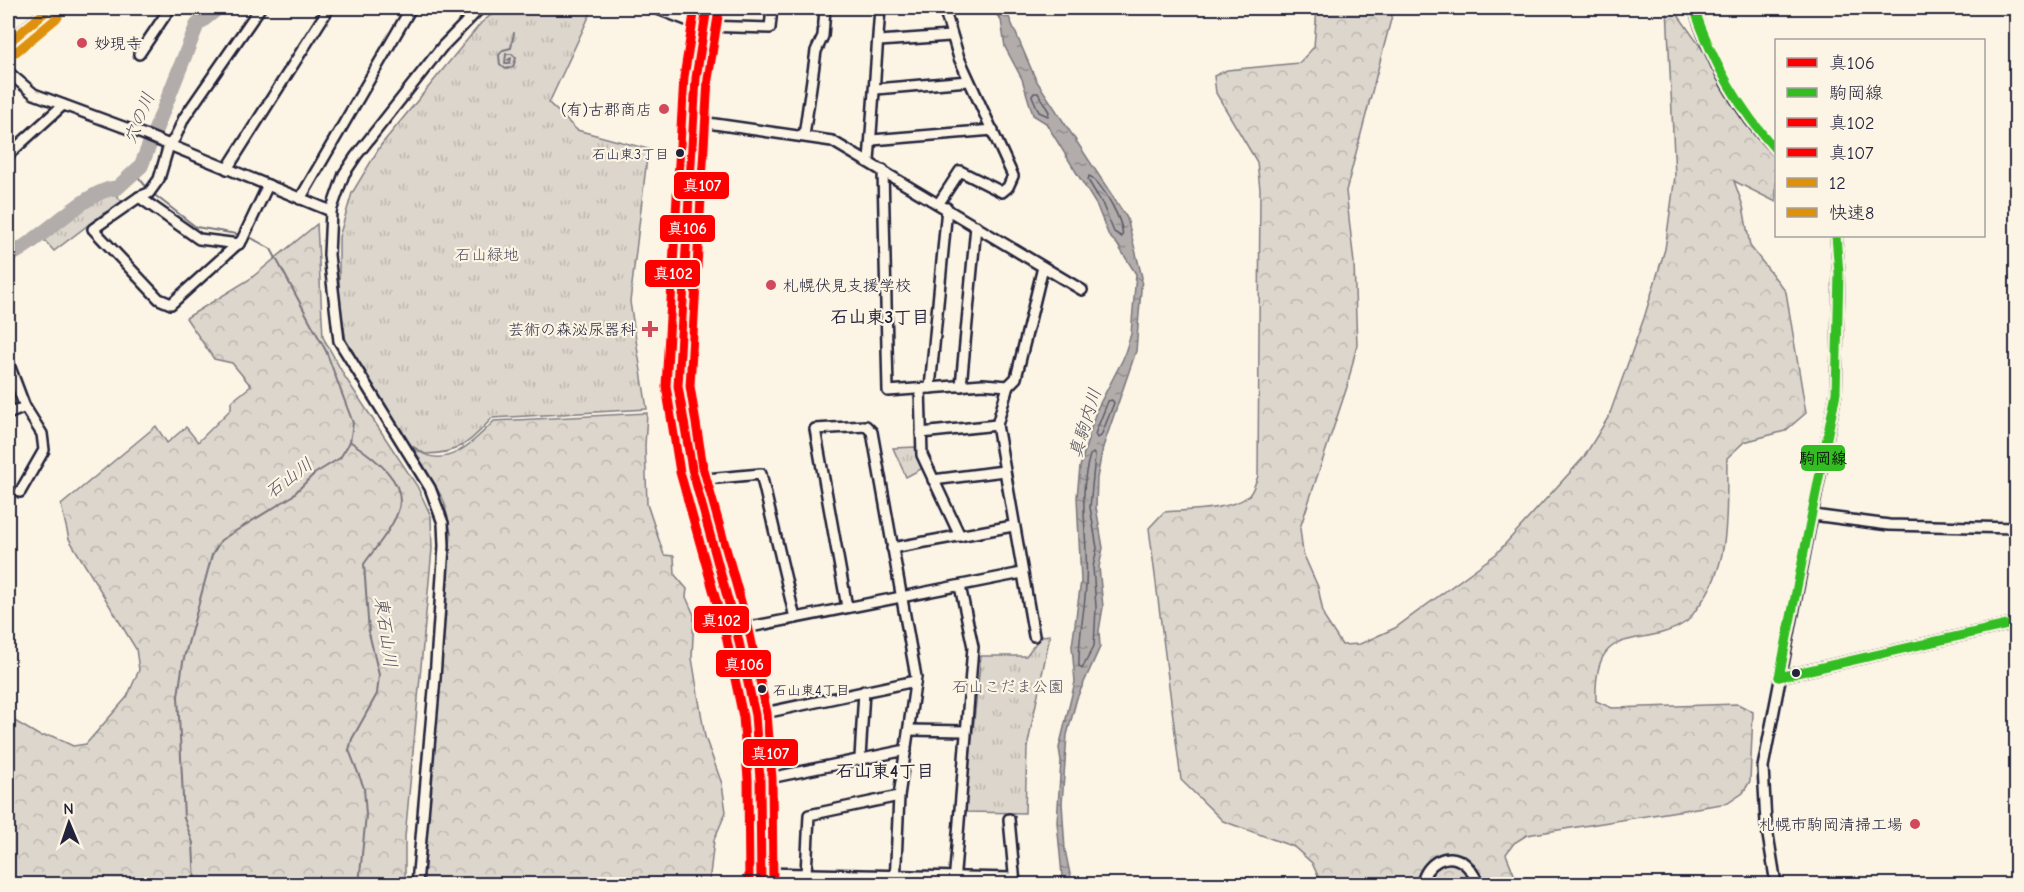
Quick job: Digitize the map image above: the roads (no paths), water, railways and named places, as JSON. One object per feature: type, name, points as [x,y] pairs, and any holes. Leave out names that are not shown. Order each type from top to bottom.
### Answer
[{"type":"highway","points":[[707,8],[702,26],[694,121],[678,377],[684,436],[755,715],[760,780],[760,879]]},
{"type":"street","points":[[8,43],[50,8]]},
{"type":"street","points":[[139,54],[170,8]]},
{"type":"street","points":[[260,8],[184,118],[175,138],[166,143],[159,179],[151,190],[93,229],[159,299],[171,304],[242,238],[268,186]]},
{"type":"street","points":[[227,169],[329,8]]},
{"type":"street","points":[[300,199],[411,8]]},
{"type":"street","points":[[417,885],[436,666],[444,546],[443,523],[430,488],[339,341],[329,255],[331,211],[344,174],[356,156],[442,47],[480,8]]},
{"type":"street","points":[[655,8],[702,26],[770,27],[772,8]]},
{"type":"street","points":[[804,136],[816,51],[823,36],[825,8]]},
{"type":"street","points":[[869,161],[880,8]]},
{"type":"street","points":[[944,8],[950,36],[968,81],[1013,176],[1008,187],[1002,192],[960,171],[943,205],[921,433],[922,454],[960,536]]},
{"type":"street","points":[[1694,8],[1702,33],[1719,68],[1754,128],[1775,149]]},
{"type":"street","points":[[879,41],[950,36]]},
{"type":"street","points":[[8,72],[34,94],[166,143],[331,211]]},
{"type":"street","points":[[876,88],[968,81]]},
{"type":"street","points":[[8,155],[63,105]]},
{"type":"street","points":[[694,121],[832,141],[943,205],[1082,290]]},
{"type":"street","points":[[872,140],[993,130]]},
{"type":"street","points":[[883,170],[888,392],[983,384],[1008,386]]},
{"type":"street","points":[[139,197],[199,239],[242,238]]},
{"type":"street","points":[[961,386],[976,226]]},
{"type":"street","points":[[1776,885],[1766,824],[1763,767],[1836,393],[1839,273],[1836,237]]},
{"type":"street","points":[[1034,636],[997,425],[1008,386],[1016,378],[1043,267]]},
{"type":"street","points":[[8,362],[25,406],[42,434],[44,450],[20,492]]},
{"type":"street","points":[[8,414],[25,406]]},
{"type":"street","points":[[921,433],[997,425]]},
{"type":"street","points":[[847,607],[815,429],[866,426],[872,432],[916,677],[899,796],[895,880]]},
{"type":"street","points":[[933,480],[1004,471]]},
{"type":"street","points":[[695,480],[761,474],[795,618]]},
{"type":"street","points":[[1813,515],[1888,525],[2016,528]]},
{"type":"street","points":[[892,548],[1013,526]]},
{"type":"street","points":[[735,630],[1022,573]]},
{"type":"street","points":[[954,881],[973,647],[960,586]]},
{"type":"street","points":[[1779,677],[2016,623]]},
{"type":"street","points":[[755,715],[915,681]]},
{"type":"street","points":[[860,758],[864,691]]},
{"type":"street","points":[[909,730],[965,731]]},
{"type":"street","points":[[760,780],[906,750]]},
{"type":"street","points":[[807,874],[809,815],[899,796]]},
{"type":"street","points":[[760,879],[807,874],[895,880],[1014,881],[1009,819]]},
{"type":"street","points":[[1422,885],[1429,868],[1438,859],[1445,858],[1464,863],[1479,885]]},
{"type":"water","points":[[991,8],[1005,8],[1036,80],[1127,218],[1142,277],[1136,351],[1103,447],[1097,478],[1096,507],[1103,548],[1099,567],[1103,607],[1099,631],[1100,647],[1077,698],[1067,735],[1062,803],[1065,850],[1072,884],[1060,884],[1062,875],[1057,822],[1061,761],[1059,748],[1075,682],[1072,646],[1081,581],[1077,497],[1080,467],[1096,411],[1123,359],[1131,334],[1136,274],[1117,244],[1109,236],[1097,206],[1046,123],[1033,115],[1022,79],[1005,47],[1001,20]]},
{"type":"waterway","name":"穴の川","points":[[8,256],[92,197],[105,190],[117,188],[141,166],[197,25],[218,8]]},
{"type":"waterway","points":[[508,60],[511,58],[510,63],[505,63],[506,54],[512,54],[516,58],[513,67],[506,69],[500,65],[499,55],[503,50],[511,48],[514,33]]},
{"type":"waterway","name":"石山川","points":[[135,173],[148,189]]},
{"type":"waterway","name":"石山川","points":[[152,193],[196,227],[242,235]]},
{"type":"waterway","name":"石山川","points":[[195,884],[193,843],[184,818],[178,696],[183,662],[212,555],[221,540],[291,497],[314,474],[340,458],[350,442],[353,423],[326,351],[271,249],[248,236]]},
{"type":"waterway","name":"東石山川","points":[[351,442],[387,472],[399,492],[400,503],[390,527],[364,564],[369,633],[379,675],[377,694],[352,739],[349,750],[364,788],[366,815],[359,884]]},
{"type":"place","name":"妙現寺","points":[[82,43]]},
{"type":"place","name":"(有)古郡商店","points":[[664,109]]},
{"type":"place","name":"石山東3丁目","points":[[680,153]]},
{"type":"place","name":"札幌伏見支援学校","points":[[771,285]]},
{"type":"place","name":"芸術の森泌尿器科","points":[[650,329]]},
{"type":"place","name":"石山東4丁目","points":[[762,689]]},
{"type":"place","name":"札幌市駒岡清掃工場","points":[[1915,824]]},
{"type":"district","name":"石山東3丁目","points":[[880,317]]},
{"type":"district","name":"石山東4丁目","points":[[885,771]]},
{"type":"park label","name":"石山緑地","points":[[487,254]]},
{"type":"park label","name":"石山こだま公園","points":[[1008,686]]},
{"type":"water label","name":"真駒内川","points":[[1085,423]]}]
